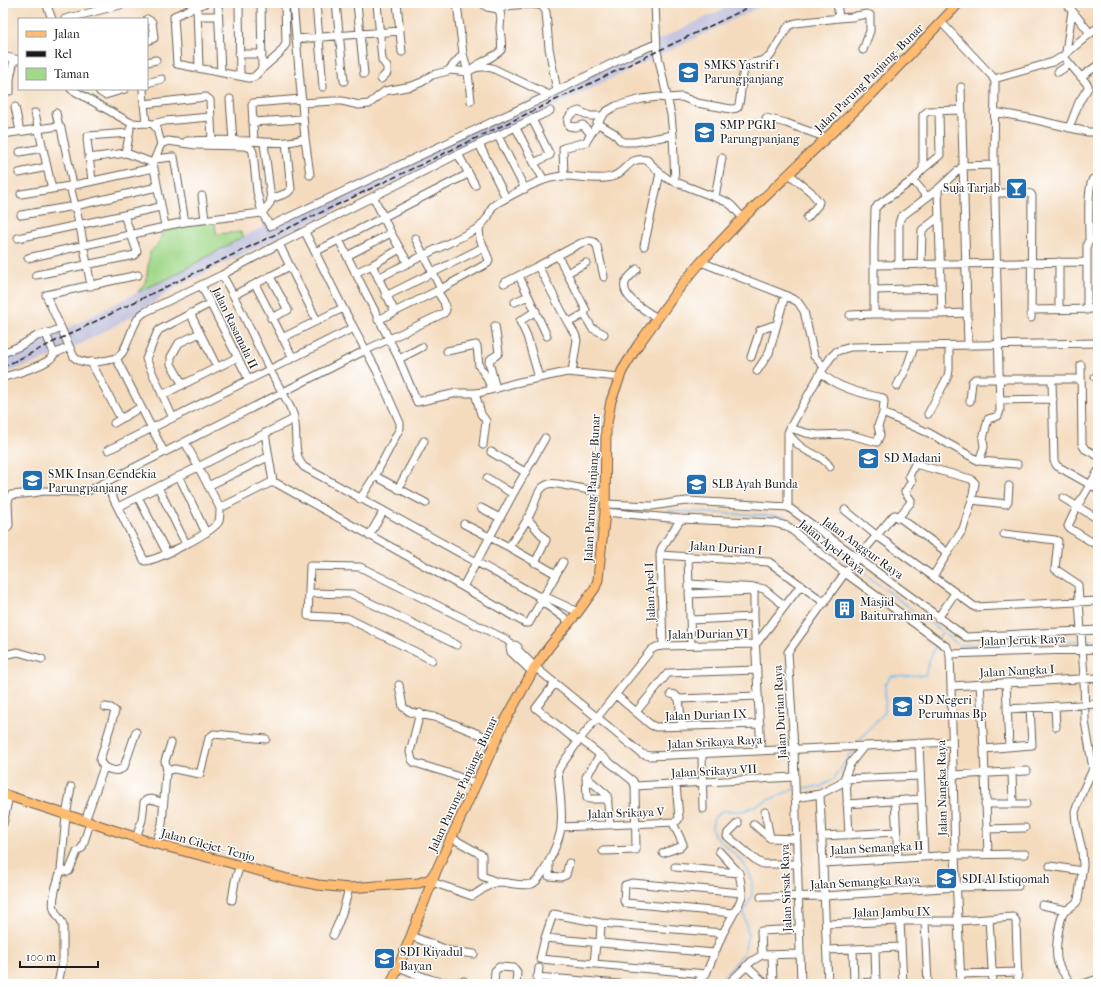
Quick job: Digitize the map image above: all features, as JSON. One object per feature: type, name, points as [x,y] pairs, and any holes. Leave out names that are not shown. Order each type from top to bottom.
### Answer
[{"type":"main road","name":"Jalan Parung Panjang–Bunar","points":[[391,984],[437,869],[504,722],[533,670],[595,588],[598,580],[605,508],[606,429],[611,400],[619,377],[638,345],[657,318],[701,262],[743,218],[874,92],[959,3]]},
{"type":"main road","name":"Jalan Cilejet–Tenjo","points":[[6,795],[66,816],[156,844],[318,886],[348,888],[425,882],[430,879],[437,869]]},
{"type":"main road","points":[[412,883],[422,886],[424,889],[425,898]]},
{"type":"street","points":[[46,3],[52,18]]},
{"type":"street","points":[[69,18],[128,3]]},
{"type":"street","points":[[205,3],[178,13],[174,16],[176,62],[180,65],[251,78],[279,54],[286,44],[285,3]]},
{"type":"street","points":[[218,3],[221,72]]},
{"type":"street","points":[[239,3],[240,76]]},
{"type":"street","points":[[261,3],[262,69]]},
{"type":"street","points":[[293,3],[303,119],[310,175]]},
{"type":"street","points":[[316,3],[323,86]]},
{"type":"street","points":[[336,3],[344,81]]},
{"type":"street","points":[[357,3],[364,74]]},
{"type":"street","points":[[377,3],[382,60],[387,67],[387,72],[381,79]]},
{"type":"street","points":[[398,3],[402,52]]},
{"type":"street","points":[[457,3],[463,54],[470,70],[471,101]]},
{"type":"street","points":[[482,3],[487,7],[498,9],[504,7],[537,4],[543,7],[546,12],[549,48],[556,91]]},
{"type":"street","points":[[656,3],[656,44],[671,115],[675,182]]},
{"type":"street","points":[[837,3],[839,18]]},
{"type":"street","points":[[1069,7],[1076,3]]},
{"type":"street","points":[[197,7],[199,68]]},
{"type":"street","points":[[1069,7],[1090,33]]},
{"type":"street","points":[[1069,7],[1065,54],[1070,64],[1082,77],[1088,88],[1079,102],[1069,128]]},
{"type":"street","points":[[470,70],[488,58],[498,54],[501,50],[501,13],[498,9]]},
{"type":"street","points":[[564,176],[563,148],[583,144],[588,139],[590,132],[607,110],[616,106],[642,99],[682,97],[697,103],[732,109],[736,108],[739,105],[742,77],[745,67],[768,59],[787,28],[796,23],[866,14],[870,16],[870,31],[863,50]]},
{"type":"street","points":[[198,16],[218,16]]},
{"type":"street","points":[[148,20],[152,22],[154,38],[151,41],[148,41]]},
{"type":"street","points":[[940,22],[994,79],[994,165],[1000,400],[998,416],[990,417],[988,419],[983,439],[984,448],[979,460]]},
{"type":"street","points":[[994,79],[1049,64],[1065,54],[1098,27]]},
{"type":"street","points":[[296,39],[400,31]]},
{"type":"street","points":[[164,143],[244,146],[251,148],[254,155],[255,176],[262,213],[270,226],[549,95],[629,55],[656,44]]},
{"type":"street","points":[[239,54],[262,54]]},
{"type":"street","points":[[450,70],[463,54]]},
{"type":"street","points":[[3,56],[16,60],[10,79],[10,91]]},
{"type":"street","points":[[148,62],[156,60]]},
{"type":"street","points":[[1058,72],[1070,64]]},
{"type":"street","points":[[1082,77],[1098,65]]},
{"type":"street","points":[[254,141],[253,103],[342,101],[365,105],[374,101],[384,92],[412,86],[422,82],[432,75],[450,70],[470,70],[485,67],[492,68],[549,95]]},
{"type":"street","points":[[148,83],[162,80]]},
{"type":"street","points":[[961,87],[968,346]]},
{"type":"street","points":[[73,90],[132,123],[150,123],[210,117]]},
{"type":"street","points":[[99,90],[105,95],[122,90]]},
{"type":"street","points":[[143,90],[144,104],[150,123],[157,129],[164,143]]},
{"type":"street","points":[[144,104],[206,97],[210,100],[212,140]]},
{"type":"street","points":[[230,99],[234,141]]},
{"type":"street","points":[[15,107],[20,131]]},
{"type":"street","points":[[590,132],[583,125],[575,128],[569,126],[568,117],[579,110],[590,116],[602,116]]},
{"type":"street","points":[[923,169],[922,118],[925,112],[962,110]]},
{"type":"street","points":[[138,275],[46,295],[54,331],[62,350],[79,361],[91,362],[116,358],[122,354],[140,314],[222,275],[279,244],[374,198],[458,154],[550,111]]},
{"type":"street","points":[[874,314],[874,247],[876,207],[913,180],[923,169],[940,155],[939,111]]},
{"type":"street","points":[[994,112],[1022,116],[1088,132],[1098,132]]},
{"type":"street","points":[[35,113],[52,189]]},
{"type":"street","points":[[56,113],[59,126],[61,128],[91,286]]},
{"type":"street","points":[[766,118],[786,123],[827,138]]},
{"type":"street","points":[[253,122],[303,119]]},
{"type":"street","points":[[532,119],[550,155],[534,163]]},
{"type":"street","points":[[126,152],[132,123]]},
{"type":"street","points":[[597,123],[612,131],[620,140],[624,142],[635,142],[673,135]]},
{"type":"street","points":[[3,134],[59,126]]},
{"type":"street","points":[[516,128],[544,180]]},
{"type":"street","points":[[92,181],[87,140],[88,136],[129,133]]},
{"type":"street","points":[[498,136],[525,188]]},
{"type":"street","points":[[164,143],[212,140],[254,141],[264,143],[286,142],[305,138]]},
{"type":"street","points":[[271,199],[287,193],[290,189],[286,142]]},
{"type":"street","points":[[164,143],[154,163],[160,207],[165,226],[205,219],[262,213],[270,203],[271,199],[264,143]]},
{"type":"street","points":[[479,144],[506,198]]},
{"type":"street","points":[[20,152],[43,148]]},
{"type":"street","points":[[89,158],[126,152],[154,163]]},
{"type":"street","points":[[458,154],[475,185]]},
{"type":"street","points":[[21,194],[92,181],[174,157],[185,222]]},
{"type":"street","points":[[715,197],[722,158]]},
{"type":"street","points":[[378,278],[479,228],[488,217],[492,208],[506,198],[525,188],[544,180],[564,176],[600,178],[612,177],[631,161],[639,159],[647,160],[668,179],[715,197],[732,206],[743,218]]},
{"type":"street","points":[[899,264],[899,219],[938,189],[963,166],[994,165]]},
{"type":"street","points":[[19,173],[47,167]]},
{"type":"street","points":[[644,246],[660,172]]},
{"type":"street","points":[[315,252],[468,174]]},
{"type":"street","points":[[789,174],[811,192],[819,202],[807,218]]},
{"type":"street","points":[[1087,310],[1087,244],[1090,182],[1093,179],[1098,179]]},
{"type":"street","points":[[913,180],[927,197]]},
{"type":"street","points":[[21,215],[75,206],[157,187]]},
{"type":"street","points":[[938,189],[942,314]]},
{"type":"street","points":[[995,193],[1031,194],[1032,196],[1032,318]]},
{"type":"street","points":[[202,196],[205,219]]},
{"type":"street","points":[[374,198],[408,263]]},
{"type":"street","points":[[18,238],[80,226],[160,207]]},
{"type":"street","points":[[36,275],[87,266],[134,255],[137,251],[124,215]]},
{"type":"street","points":[[921,265],[922,230],[939,217]]},
{"type":"street","points":[[28,258],[160,228]]},
{"type":"street","points":[[378,320],[439,290],[488,263],[489,260],[479,236],[479,228]]},
{"type":"street","points":[[305,232],[342,308],[377,371],[400,423],[400,428],[360,499]]},
{"type":"street","points":[[347,256],[391,233]]},
{"type":"street","points":[[3,529],[7,528],[10,521],[8,499],[11,495],[43,491],[84,492],[106,484],[164,452],[366,350],[444,313],[446,310],[433,272],[415,238]]},
{"type":"street","points":[[339,240],[389,340],[417,402],[456,393],[475,393],[509,384],[572,372],[619,377]]},
{"type":"street","points":[[1088,240],[1098,240]]},
{"type":"street","points":[[504,283],[581,243],[589,241],[594,242],[596,246],[604,277]]},
{"type":"street","points":[[279,244],[317,321]]},
{"type":"street","points":[[386,296],[484,247]]},
{"type":"street","points":[[355,273],[400,250]]},
{"type":"street","points":[[558,256],[585,308],[586,312],[584,314],[592,328],[604,334]]},
{"type":"street","points":[[701,262],[794,299],[801,306],[807,320],[812,351],[828,379],[860,393],[884,399],[883,413],[878,426],[880,435],[877,442],[847,434],[818,435],[789,431]]},
{"type":"street","points":[[1059,262],[1060,310]]},
{"type":"street","points":[[875,265],[1087,262]]},
{"type":"street","points":[[567,273],[586,263]]},
{"type":"street","points":[[372,265],[395,312]]},
{"type":"street","points":[[234,295],[290,266]]},
{"type":"street","points":[[538,266],[575,334],[576,338],[572,372]]},
{"type":"street","points":[[637,269],[626,280],[626,292],[637,305],[657,318]]},
{"type":"street","points":[[222,275],[234,295],[269,369],[293,414],[298,456],[300,463],[308,471],[541,598],[578,612]]},
{"type":"street","points":[[519,276],[548,336]]},
{"type":"street","points":[[270,277],[288,310],[271,318]]},
{"type":"street","points":[[255,284],[271,318],[293,358]]},
{"type":"street","name":"Jalan Rasamala II","points":[[201,285],[238,357],[248,380]]},
{"type":"street","points":[[874,290],[941,288]]},
{"type":"street","points":[[757,371],[769,353],[785,295]]},
{"type":"street","points":[[515,302],[528,296]]},
{"type":"street","points":[[173,418],[146,359],[158,331],[211,303]]},
{"type":"street","points":[[282,338],[342,308]]},
{"type":"street","points":[[1032,310],[1098,310]]},
{"type":"street","points":[[536,311],[520,321],[527,336],[539,378]]},
{"type":"street","points":[[190,313],[217,367]]},
{"type":"street","points":[[850,315],[967,313]]},
{"type":"street","points":[[568,323],[584,314]]},
{"type":"street","points":[[751,357],[760,330],[777,324]]},
{"type":"street","points":[[494,389],[489,362],[490,359],[499,352],[495,326]]},
{"type":"street","points":[[108,450],[353,328]]},
{"type":"street","points":[[54,331],[62,350]]},
{"type":"street","points":[[3,353],[20,346],[37,336],[54,331]]},
{"type":"street","points":[[183,385],[170,358],[179,343],[200,333]]},
{"type":"street","points":[[605,508],[652,506],[678,502],[788,507],[789,431],[823,369],[834,354],[841,349],[851,347],[998,346],[1098,343]]},
{"type":"street","points":[[447,351],[476,345],[479,368],[494,389]]},
{"type":"street","points":[[398,359],[422,346]]},
{"type":"street","points":[[928,414],[948,376],[948,346]]},
{"type":"street","points":[[897,386],[914,347]]},
{"type":"street","points":[[3,378],[48,361],[62,350]]},
{"type":"street","points":[[162,395],[238,357]]},
{"type":"street","points":[[116,358],[164,452]]},
{"type":"street","points":[[91,362],[120,419]]},
{"type":"street","points":[[1081,365],[1082,446],[1098,456]]},
{"type":"street","points":[[970,401],[973,379],[1081,378]]},
{"type":"street","points":[[1052,379],[1054,461],[1057,466],[1098,489]]},
{"type":"street","points":[[475,393],[481,414],[486,421],[483,445]]},
{"type":"street","points":[[1000,400],[1053,399]]},
{"type":"street","points":[[114,423],[141,408]]},
{"type":"street","points":[[883,413],[929,432],[979,460],[1017,464]]},
{"type":"street","points":[[118,507],[294,419]]},
{"type":"street","points":[[789,431],[799,445],[822,458],[830,467]]},
{"type":"street","points":[[265,433],[273,482],[369,536],[463,586],[525,623],[529,623],[541,598],[563,562]]},
{"type":"street","points":[[463,586],[545,438]]},
{"type":"street","points":[[398,489],[424,441]]},
{"type":"street","points":[[106,484],[144,560],[148,561],[186,544],[206,533],[216,525],[219,521],[220,508],[185,442]]},
{"type":"street","points":[[491,452],[525,472]]},
{"type":"street","points":[[208,486],[268,457]]},
{"type":"street","points":[[933,576],[948,553],[963,529],[976,483],[971,479],[915,464],[909,476],[911,482],[905,492],[911,502],[898,518],[948,553]]},
{"type":"street","points":[[1095,544],[1068,526],[1098,471]]},
{"type":"street","points":[[179,476],[206,533]]},
{"type":"street","points":[[374,476],[426,503]]},
{"type":"street","points":[[487,478],[513,494]]},
{"type":"street","points":[[220,508],[273,482]]},
{"type":"street","points":[[509,547],[531,514],[539,492],[542,488],[551,483],[605,493]]},
{"type":"street","points":[[972,500],[1006,504],[1008,501],[1009,486]]},
{"type":"street","points":[[158,487],[186,544]]},
{"type":"street","points":[[138,497],[167,553]]},
{"type":"street","points":[[1063,498],[1098,519]]},
{"type":"street","points":[[659,505],[659,517]]},
{"type":"street","name":"Jalan Anggur Raya","points":[[788,507],[852,564],[966,637],[1098,630]]},
{"type":"street","points":[[481,508],[500,518]]},
{"type":"street","name":"Jalan Apel Raya","points":[[605,508],[659,517],[774,523],[787,526],[852,564],[946,647],[950,654]]},
{"type":"street","points":[[845,510],[876,535],[955,593],[977,607],[1098,601]]},
{"type":"street","points":[[369,536],[384,512]]},
{"type":"street","name":"Jalan Durian Raya","points":[[795,795],[794,749],[788,652],[852,564],[891,517],[894,515],[898,518]]},
{"type":"street","points":[[527,518],[546,540],[535,563]]},
{"type":"street","name":"Jalan Apel I","points":[[663,646],[660,555],[661,549],[681,519]]},
{"type":"street","points":[[464,524],[509,547],[556,574]]},
{"type":"street","points":[[1004,534],[1058,541],[1055,569],[1076,583],[1079,601],[1085,721],[1095,766],[1080,795],[1075,812],[1082,850],[1082,871],[1078,900],[1063,913],[1057,939],[1057,961],[1072,984]]},
{"type":"street","name":"Jalan Durian I","points":[[660,555],[769,562],[825,603]]},
{"type":"street","points":[[688,557],[691,645]]},
{"type":"street","name":"Jalan Srikaya Raya","points":[[309,593],[310,566],[360,567],[507,640],[512,645],[510,650],[516,652],[533,670],[555,683],[642,754],[650,756],[862,746]]},
{"type":"street","points":[[689,584],[764,589],[785,606]]},
{"type":"street","points":[[756,644],[801,584]]},
{"type":"street","points":[[689,594],[754,589]]},
{"type":"street","points":[[754,589],[754,617],[761,751]]},
{"type":"street","points":[[432,660],[347,618],[308,616],[309,593],[352,594],[456,645]]},
{"type":"street","points":[[938,618],[955,593]]},
{"type":"street","points":[[541,598],[570,622]]},
{"type":"street","points":[[690,620],[754,617]]},
{"type":"street","name":"Jalan Durian VI","points":[[560,830],[558,771],[579,740],[651,650],[663,646],[756,644]]},
{"type":"street","name":"Jalan Jeruk Raya","points":[[950,654],[1082,648],[1098,649]]},
{"type":"street","points":[[3,655],[18,652],[42,659]]},
{"type":"street","name":"Jalan Nangka Raya","points":[[950,654],[955,855],[962,984]]},
{"type":"street","points":[[636,712],[668,673],[757,670]]},
{"type":"street","name":"Jalan Nangka I","points":[[951,686],[1098,678]]},
{"type":"street","points":[[555,683],[536,708],[600,755],[633,781],[635,786],[636,850],[603,851]]},
{"type":"street","points":[[1006,683],[1009,747]]},
{"type":"street","points":[[980,684],[988,854]]},
{"type":"street","points":[[399,685],[403,707],[410,712],[420,713],[450,722],[496,741]]},
{"type":"street","points":[[671,694],[679,699],[758,696]]},
{"type":"street","name":"Jalan Durian IX","points":[[616,695],[653,726],[682,727],[760,724]]},
{"type":"street","points":[[679,699],[682,727]]},
{"type":"street","points":[[1007,709],[1098,704]]},
{"type":"street","points":[[105,706],[114,711],[100,760],[104,767],[118,771],[124,767],[136,732]]},
{"type":"street","points":[[1055,706],[1056,727]]},
{"type":"street","points":[[984,749],[1032,745],[1030,707]]},
{"type":"street","points":[[420,713],[410,752],[412,760],[415,763],[477,784]]},
{"type":"street","points":[[167,771],[174,769],[200,774],[202,772],[209,738],[214,734],[266,739]]},
{"type":"street","points":[[849,835],[845,779],[850,764],[862,746],[952,742]]},
{"type":"street","points":[[156,844],[162,824],[167,771],[165,761],[171,743]]},
{"type":"street","points":[[918,744],[924,857]]},
{"type":"street","points":[[702,754],[703,809]]},
{"type":"street","points":[[600,755],[586,777],[587,799],[608,799]]},
{"type":"street","points":[[61,870],[67,872],[69,871],[76,852],[82,848],[87,822],[104,767]]},
{"type":"street","points":[[953,776],[1027,771]]},
{"type":"street","points":[[1012,772],[1013,803]]},
{"type":"street","points":[[795,795],[820,794],[837,787],[845,779],[920,776]]},
{"type":"street","points":[[586,777],[605,793],[608,799],[610,825]]},
{"type":"street","name":"Jalan Srikaya VII","points":[[635,786],[795,779]]},
{"type":"street","name":"Jalan Srikaya V","points":[[560,830],[635,823],[673,823],[679,818],[676,784]]},
{"type":"street","points":[[58,984],[63,959],[63,926],[60,918],[55,912],[53,904],[61,870],[66,816],[71,787]]},
{"type":"street","points":[[820,794],[823,836],[828,984]]},
{"type":"street","points":[[3,824],[6,795]]},
{"type":"street","name":"Jalan Sirsak Raya","points":[[795,795],[798,864],[798,929],[801,984]]},
{"type":"street","points":[[136,838],[142,820],[144,802],[147,799],[150,799],[163,803]]},
{"type":"street","points":[[847,804],[921,799]]},
{"type":"street","points":[[895,801],[898,858]]},
{"type":"street","points":[[985,804],[1026,804]]},
{"type":"street","points":[[765,812],[770,838]]},
{"type":"street","points":[[663,853],[680,847],[683,844],[673,823]]},
{"type":"street","points":[[738,823],[728,832],[727,836],[757,862],[763,864],[798,864]]},
{"type":"street","points":[[754,824],[770,838],[796,838]]},
{"type":"street","points":[[986,829],[1025,828]]},
{"type":"street","points":[[560,830],[549,864],[548,876],[561,877],[566,875],[569,863]]},
{"type":"street","points":[[823,836],[896,832]]},
{"type":"street","points":[[452,838],[482,855],[482,876],[497,882]]},
{"type":"street","points":[[695,984],[706,974],[723,933],[739,904],[742,893],[742,884],[739,873],[719,851]]},
{"type":"street","name":"Jalan Semangka II","points":[[824,863],[955,855],[1025,854]]},
{"type":"street","points":[[432,882],[472,896],[489,884],[497,882],[532,884],[540,877],[549,864]]},
{"type":"street","points":[[232,900],[235,881],[240,865]]},
{"type":"street","points":[[1050,866],[1082,871]]},
{"type":"street","points":[[675,867],[739,873]]},
{"type":"street","points":[[733,913],[626,903],[624,901],[625,885],[632,883],[742,893]]},
{"type":"street","name":"Jalan Semangka Raya","points":[[762,897],[825,896],[957,887],[1018,886]]},
{"type":"street","points":[[333,935],[339,925],[344,911],[348,888]]},
{"type":"street","points":[[1042,905],[1066,910]]},
{"type":"street","points":[[706,974],[540,959],[545,938],[554,914],[601,922],[723,933]]},
{"type":"street","name":"Jalan Jambu IX","points":[[826,924],[900,921],[959,922],[1013,917],[1016,919],[1018,972]]},
{"type":"street","points":[[989,920],[993,984]]},
{"type":"street","points":[[900,921],[903,984]]},
{"type":"street","points":[[594,963],[601,922]]},
{"type":"street","points":[[926,922],[928,984]]},
{"type":"street","points":[[759,956],[761,931],[798,929]]},
{"type":"street","points":[[411,936],[450,951],[474,954]]},
{"type":"street","points":[[545,938],[714,953]]},
{"type":"street","points":[[827,950],[901,947]]},
{"type":"street","points":[[853,949],[854,984],[876,983],[875,948]]},
{"type":"street","points":[[729,984],[746,966],[759,956],[800,954]]},
{"type":"street","points":[[772,955],[773,984]]},
{"type":"street","points":[[746,966],[766,984]]},
{"type":"street","points":[[398,967],[426,978],[450,983],[464,981]]},
{"type":"street","points":[[494,984],[495,971],[499,967],[514,968],[516,970],[516,984]]},
{"type":"street","points":[[539,968],[537,981],[619,984]]},
{"type":"street","points":[[961,974],[1018,972],[1018,984]]},
{"type":"street","points":[[1082,984],[1098,979]]},
{"type":"shaded area","points":[[736,3],[768,3],[249,251],[173,289],[138,313],[83,343],[51,357],[3,374],[3,357],[53,336],[138,292],[171,277],[244,236]]},
{"type":"green space","points":[[215,221],[216,234],[241,232],[244,236],[171,277],[138,292],[146,281],[150,252],[158,244],[164,229]]},
{"type":"waterway","points":[[667,511],[784,516],[849,563]]},
{"type":"waterway","points":[[854,566],[959,645],[1080,641]]},
{"type":"waterway","points":[[939,637],[942,632]]},
{"type":"waterway","points":[[1084,641],[1098,640]]},
{"type":"waterway","points":[[856,744],[885,712],[885,685],[891,676],[925,675],[931,655],[937,643]]},
{"type":"waterway","points":[[797,788],[820,787],[834,779],[853,749]]},
{"type":"waterway","points":[[717,984],[744,953],[748,934],[744,913],[752,894],[752,879],[743,862],[714,835],[712,827],[714,818],[722,811],[743,811],[794,789]]},
{"type":"railway","points":[[3,367],[153,293],[758,3]]},
{"type":"place","name":"SMKS Yastrif 1 Parungpanjang","points":[[688,72]]},
{"type":"place","name":"SMP PGRI Parungpanjang","points":[[705,132]]},
{"type":"place","name":"Suja Tarjab","points":[[1016,188]]},
{"type":"place","name":"SD Madani","points":[[868,458]]},
{"type":"place","name":"SMK Insan Cendekia Parungpanjang","points":[[32,481]]},
{"type":"place","name":"SLB Ayah Bunda","points":[[697,484]]},
{"type":"place","name":"Masjid Baiturrahman","points":[[845,609]]},
{"type":"place","name":"SD Negeri Perumnas Bp","points":[[903,707]]},
{"type":"place","name":"SDI Al Istiqomah","points":[[946,879]]},
{"type":"place","name":"SDI Riyadul Bayan","points":[[384,959]]}]
